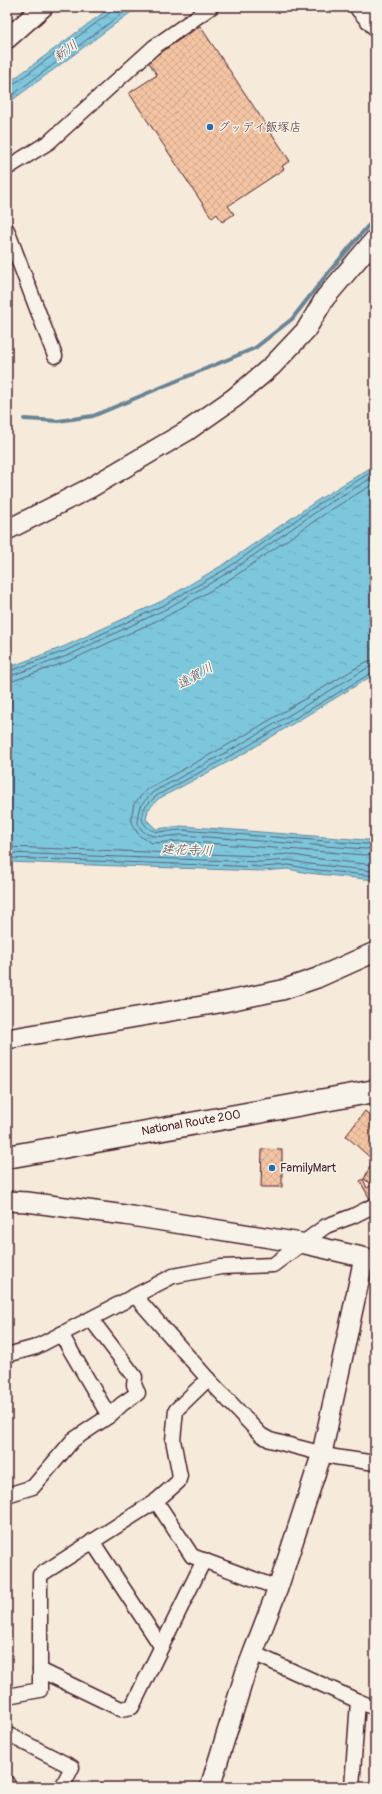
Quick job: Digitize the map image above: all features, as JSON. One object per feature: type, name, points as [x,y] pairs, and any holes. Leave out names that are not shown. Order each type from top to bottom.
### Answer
[{"type":"highway","points":[[361,7],[375,23]]},
{"type":"highway","name":"National Route 200","points":[[7,1157],[375,1091]]},
{"type":"street","points":[[7,168],[49,142],[154,47],[211,7]]},
{"type":"street","points":[[7,40],[34,10]]},
{"type":"street","points":[[7,230],[55,356]]},
{"type":"street","points":[[7,530],[90,488],[187,431],[234,398],[272,366],[306,330],[325,298],[375,239]]},
{"type":"street","points":[[7,1039],[211,1004],[282,990],[317,978],[375,952]]},
{"type":"street","points":[[7,1201],[27,1202],[125,1215],[301,1243],[369,1259],[322,1453],[278,1588],[253,1653],[210,1787]]},
{"type":"street","points":[[7,1355],[36,1347],[173,1276],[221,1267],[273,1265],[326,1226],[353,1216],[375,1205]]},
{"type":"street","points":[[136,1296],[208,1379],[260,1435],[270,1440],[322,1453],[375,1463]]},
{"type":"street","points":[[7,1495],[33,1487],[72,1440],[109,1416],[122,1404],[138,1393],[134,1385],[134,1377],[90,1319]]},
{"type":"street","points":[[61,1334],[109,1416]]},
{"type":"street","points":[[7,1696],[40,1690],[40,1575],[156,1500],[178,1482],[180,1476],[172,1440],[176,1410],[208,1379]]},
{"type":"street","points":[[156,1500],[192,1556],[278,1588]]},
{"type":"street","points":[[92,1541],[161,1646]]},
{"type":"street","points":[[40,1670],[121,1709],[132,1707],[204,1560]]},
{"type":"street","points":[[253,1653],[375,1708]]},
{"type":"street","points":[[352,1787],[358,1701]]},
{"type":"street","points":[[7,1738],[11,1736],[72,1767],[62,1787]]},
{"type":"street","points":[[7,1783],[9,1787]]},
{"type":"water","name":"新川","points":[[111,7],[138,7],[7,104],[7,84]]},
{"type":"water","points":[[375,465],[375,674],[243,754],[158,799],[148,810],[146,819],[156,829],[181,826],[366,840],[375,839],[375,880],[308,873],[288,869],[262,871],[7,862],[7,668],[63,647],[162,601],[226,563],[321,498]]},
{"type":"building","name":"グッデイ飯塚店","points":[[200,26],[290,161],[282,166],[284,169],[228,206],[234,214],[222,222],[217,214],[212,218],[129,93],[157,75],[148,61]]},
{"type":"building","points":[[365,1111],[375,1120],[375,1186],[364,1179],[373,1160],[346,1136]]},
{"type":"building","name":"FamilyMart","points":[[262,1149],[282,1150],[282,1187],[261,1187]]},
{"type":"building","points":[[363,1179],[367,1188],[372,1185],[375,1190],[375,1199],[371,1201],[360,1181]]},
{"type":"waterway","points":[[24,419],[58,421],[93,416],[255,348],[292,319],[328,273],[367,227],[375,220]]},
{"type":"place","name":"グッデイ飯塚店","points":[[210,127]]},
{"type":"place","name":"FamilyMart","points":[[272,1168]]},
{"type":"water label","name":"遠賀川","points":[[195,676]]},
{"type":"water label","name":"建花寺川","points":[[187,850]]}]
